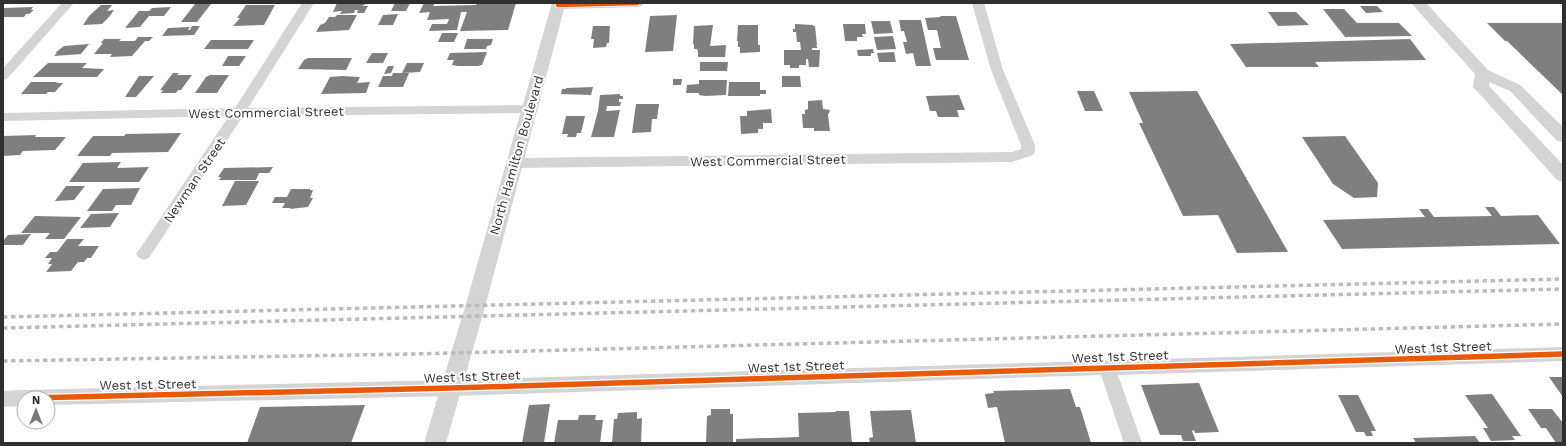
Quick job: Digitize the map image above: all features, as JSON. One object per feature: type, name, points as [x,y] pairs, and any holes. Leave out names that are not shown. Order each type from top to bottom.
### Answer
[{"type":"street","points":[[3,76],[68,3]]},
{"type":"street","name":"Newman Street","points":[[144,254],[240,112],[308,3]]},
{"type":"street","points":[[559,4],[637,3]]},
{"type":"street","name":"West Commercial Street","points":[[514,163],[1012,157],[1021,155],[1028,152],[1028,145],[997,70],[978,3]]},
{"type":"street","points":[[1418,3],[1484,73],[1515,88],[1563,137]]},
{"type":"street","name":"North Hamilton Boulevard","points":[[435,443],[452,388],[559,4]]},
{"type":"street","points":[[1484,73],[1481,87],[1563,176]]},
{"type":"street","name":"West Commercial Street","points":[[3,117],[240,112],[529,109]]},
{"type":"street","name":"West 1st Street","points":[[56,397],[452,388],[1563,354]]},
{"type":"street","points":[[1108,368],[1133,443]]},
{"type":"street","points":[[3,399],[16,398]]},
{"type":"building","points":[[337,3],[368,3],[362,6],[368,6],[364,13],[357,13],[358,10],[355,10],[354,13],[340,14],[342,11],[333,12]]},
{"type":"building","points":[[395,3],[410,3],[406,11],[391,11]]},
{"type":"building","points":[[424,3],[435,3],[433,6],[476,5],[477,3],[516,3],[508,30],[460,31],[467,12],[461,12],[457,30],[429,31],[432,24],[447,24],[449,19],[427,20],[430,12],[419,13]]},
{"type":"building","points":[[195,4],[211,4],[197,22],[181,22]]},
{"type":"building","points":[[101,5],[112,5],[107,11],[114,10],[109,17],[102,24],[83,25],[89,16]]},
{"type":"building","points":[[246,5],[275,5],[264,25],[233,26],[240,18],[237,18]]},
{"type":"building","points":[[1360,6],[1377,6],[1383,12],[1366,13]]},
{"type":"building","points":[[33,7],[31,10],[34,10],[29,14],[26,14],[24,17],[3,17],[3,8]]},
{"type":"building","points":[[171,7],[164,16],[149,16],[140,27],[125,28],[139,11],[149,11],[152,8]]},
{"type":"building","points":[[1323,9],[1344,9],[1357,23],[1399,23],[1412,36],[1345,37]]},
{"type":"building","points":[[1268,12],[1296,12],[1309,25],[1278,26]]},
{"type":"building","points":[[398,14],[393,25],[378,25],[383,15]]},
{"type":"building","points":[[337,15],[357,15],[349,30],[316,32],[320,25],[325,23],[329,17],[335,17]]},
{"type":"building","points":[[677,15],[673,51],[645,52],[650,16]]},
{"type":"building","points":[[940,16],[956,16],[969,60],[936,60],[933,48],[941,48],[937,30],[928,30],[925,18],[941,17]]},
{"type":"building","points":[[899,20],[921,20],[931,66],[916,66],[913,53],[906,54],[903,42],[907,42],[904,31],[901,31]]},
{"type":"building","points":[[871,21],[890,21],[893,33],[874,34]]},
{"type":"building","points":[[1487,23],[1563,23],[1563,95],[1507,41],[1505,41]]},
{"type":"building","points":[[795,24],[815,26],[817,45],[815,46],[817,46],[817,48],[812,48],[812,50],[820,50],[819,67],[809,67],[808,59],[806,59],[806,65],[799,65],[799,68],[790,68],[790,65],[784,65],[784,50],[801,50],[800,42],[797,42],[796,32],[793,32],[793,29],[795,29]]},
{"type":"building","points":[[843,24],[865,24],[866,34],[862,34],[863,37],[857,37],[857,41],[845,41]]},
{"type":"building","points":[[713,25],[710,46],[726,45],[725,57],[698,57],[698,51],[697,49],[694,49],[693,44],[694,26]]},
{"type":"building","points":[[738,25],[758,25],[758,45],[760,45],[760,52],[740,53],[740,47],[738,47],[737,41]]},
{"type":"building","points":[[192,26],[200,26],[194,35],[162,36],[168,28],[190,27],[188,30],[190,30]]},
{"type":"building","points":[[593,26],[610,26],[609,43],[607,43],[606,47],[593,48],[594,39],[591,39]]},
{"type":"building","points":[[442,33],[458,33],[454,42],[438,42]]},
{"type":"building","points":[[893,36],[896,49],[877,50],[874,37]]},
{"type":"building","points":[[138,37],[153,37],[149,41],[145,41],[132,56],[110,57],[112,54],[94,54],[103,43],[101,43],[104,39],[135,41]]},
{"type":"building","points":[[467,39],[493,39],[491,45],[487,46],[486,49],[464,49]]},
{"type":"building","points":[[1410,39],[1426,60],[1315,62],[1319,67],[1246,67],[1230,44]]},
{"type":"building","points":[[211,40],[254,40],[248,49],[204,49]]},
{"type":"building","points":[[89,44],[81,54],[54,56],[57,53],[55,53],[64,46]]},
{"type":"building","points":[[873,49],[874,53],[871,53],[871,56],[858,56],[857,50]]},
{"type":"building","points":[[487,52],[482,65],[478,66],[452,65],[454,60],[447,60],[450,53]]},
{"type":"building","points":[[894,52],[896,62],[879,62],[877,53]]},
{"type":"building","points":[[372,53],[388,53],[383,63],[366,63]]},
{"type":"building","points":[[228,56],[246,56],[239,66],[222,66]]},
{"type":"building","points":[[308,58],[352,58],[346,70],[298,69],[304,60]]},
{"type":"building","points":[[700,62],[728,62],[727,71],[700,71]]},
{"type":"building","points":[[48,63],[87,63],[82,68],[104,69],[97,77],[33,77]]},
{"type":"building","points":[[407,63],[424,63],[420,72],[402,73]]},
{"type":"building","points":[[388,66],[394,66],[391,73],[384,74]]},
{"type":"building","points":[[173,73],[179,73],[177,75],[192,75],[181,90],[178,90],[176,93],[161,93],[163,90],[160,90]]},
{"type":"building","points":[[393,73],[409,73],[403,87],[378,87],[383,76],[392,76]]},
{"type":"building","points":[[210,75],[229,75],[217,93],[195,93],[206,77]]},
{"type":"building","points":[[139,76],[154,76],[136,97],[125,97]]},
{"type":"building","points":[[782,76],[800,76],[801,87],[782,87]]},
{"type":"building","points":[[330,77],[360,77],[357,83],[370,82],[366,93],[321,94]]},
{"type":"building","points":[[673,79],[682,79],[681,85],[673,85]]},
{"type":"building","points":[[699,80],[727,80],[726,95],[705,96],[699,95],[699,93],[686,93],[687,85],[699,84]]},
{"type":"building","points":[[31,82],[63,83],[55,92],[48,92],[46,94],[21,94]]},
{"type":"building","points":[[729,82],[760,82],[760,90],[766,90],[766,94],[760,94],[760,96],[728,96]]},
{"type":"building","points":[[593,87],[591,95],[561,94],[562,89],[566,88]]},
{"type":"building","points":[[1077,91],[1094,91],[1103,111],[1085,111]]},
{"type":"building","points":[[1197,91],[1288,252],[1237,253],[1218,215],[1183,216],[1139,123],[1143,123],[1129,92]]},
{"type":"building","points":[[620,94],[620,96],[623,96],[623,99],[619,99],[619,102],[621,102],[620,106],[607,106],[606,111],[620,110],[614,137],[591,137],[598,111],[600,95]]},
{"type":"building","points":[[959,95],[965,110],[957,110],[959,117],[938,117],[936,111],[930,111],[926,96]]},
{"type":"building","points":[[822,100],[823,109],[830,110],[828,115],[830,131],[814,131],[814,128],[803,128],[802,114],[805,114],[805,110],[808,109],[808,101]]},
{"type":"building","points":[[636,104],[659,104],[657,119],[652,119],[651,132],[632,133]]},
{"type":"building","points":[[771,109],[772,123],[763,123],[763,129],[758,129],[758,133],[741,134],[740,116],[747,116],[747,111]]},
{"type":"building","points":[[566,116],[585,116],[581,133],[577,133],[576,137],[567,137],[568,134],[562,134]]},
{"type":"building","points":[[181,133],[168,152],[112,153],[110,156],[77,156],[93,136]]},
{"type":"building","points":[[36,135],[35,137],[66,137],[55,150],[23,151],[20,155],[3,156],[3,136]]},
{"type":"building","points":[[1345,136],[1378,183],[1377,197],[1354,198],[1333,184],[1302,137]]},
{"type":"building","points":[[121,162],[117,168],[149,167],[139,182],[69,182],[83,163]]},
{"type":"building","points":[[273,167],[269,173],[259,173],[256,180],[219,180],[221,177],[218,177],[224,168]]},
{"type":"building","points":[[235,181],[259,181],[246,205],[222,206]]},
{"type":"building","points":[[66,186],[85,186],[74,200],[55,201]]},
{"type":"building","points":[[140,188],[131,205],[116,205],[112,211],[87,211],[103,189]]},
{"type":"building","points":[[291,189],[313,190],[310,198],[313,198],[308,207],[290,209],[291,208],[282,208],[285,203],[272,203],[275,197],[287,197]]},
{"type":"building","points":[[1485,207],[1494,207],[1501,216],[1538,215],[1560,244],[1342,249],[1323,220],[1425,217],[1419,209],[1428,209],[1434,217],[1492,216]]},
{"type":"building","points":[[119,213],[110,227],[80,228],[91,214]]},
{"type":"building","points":[[35,216],[81,217],[64,239],[45,239],[50,233],[21,233]]},
{"type":"building","points":[[31,234],[23,245],[3,245],[3,241],[8,235]]},
{"type":"building","points":[[67,239],[84,239],[78,246],[99,246],[91,258],[87,258],[84,262],[78,262],[71,271],[46,272],[52,264],[48,264],[52,258],[45,258],[50,252],[57,252]]},
{"type":"building","points":[[1549,377],[1563,377],[1563,397]]},
{"type":"building","points":[[1199,383],[1219,432],[1195,433],[1194,430],[1192,431],[1196,441],[1183,441],[1181,435],[1160,435],[1141,385]]},
{"type":"building","points":[[1070,389],[1076,407],[1080,407],[1091,443],[1005,443],[997,407],[988,408],[985,394],[994,393],[993,391]]},
{"type":"building","points":[[1492,394],[1521,436],[1512,436],[1515,440],[1491,441],[1483,428],[1488,428],[1465,395]]},
{"type":"building","points":[[1338,395],[1358,395],[1376,431],[1371,431],[1373,436],[1366,436],[1364,432],[1356,432]]},
{"type":"building","points":[[550,404],[544,443],[522,443],[529,405]]},
{"type":"building","points":[[365,405],[351,443],[247,443],[260,407]]},
{"type":"building","points":[[711,409],[730,409],[730,414],[733,414],[733,443],[706,443],[707,416],[711,415]]},
{"type":"building","points":[[1528,409],[1552,409],[1563,423],[1563,443],[1556,443],[1546,428],[1541,428]]},
{"type":"building","points":[[911,410],[916,443],[870,443],[869,438],[873,437],[870,411]]},
{"type":"building","points":[[849,411],[852,443],[736,443],[736,439],[799,437],[798,413]]},
{"type":"building","points":[[637,412],[637,419],[642,418],[641,443],[612,443],[614,419],[617,419],[618,413]]},
{"type":"building","points":[[579,415],[596,415],[595,420],[603,420],[600,443],[554,443],[558,420],[578,420]]},
{"type":"building","points":[[1475,436],[1480,443],[1416,443],[1413,438]]},
{"type":"railway","points":[[3,317],[1563,279]]},
{"type":"railway","points":[[3,328],[1563,289]]},
{"type":"railway","points":[[3,361],[413,354],[1563,324]]},
{"type":"cycle path","points":[[558,5],[637,3]]},
{"type":"cycle path","points":[[56,397],[451,388],[1563,354]]}]
